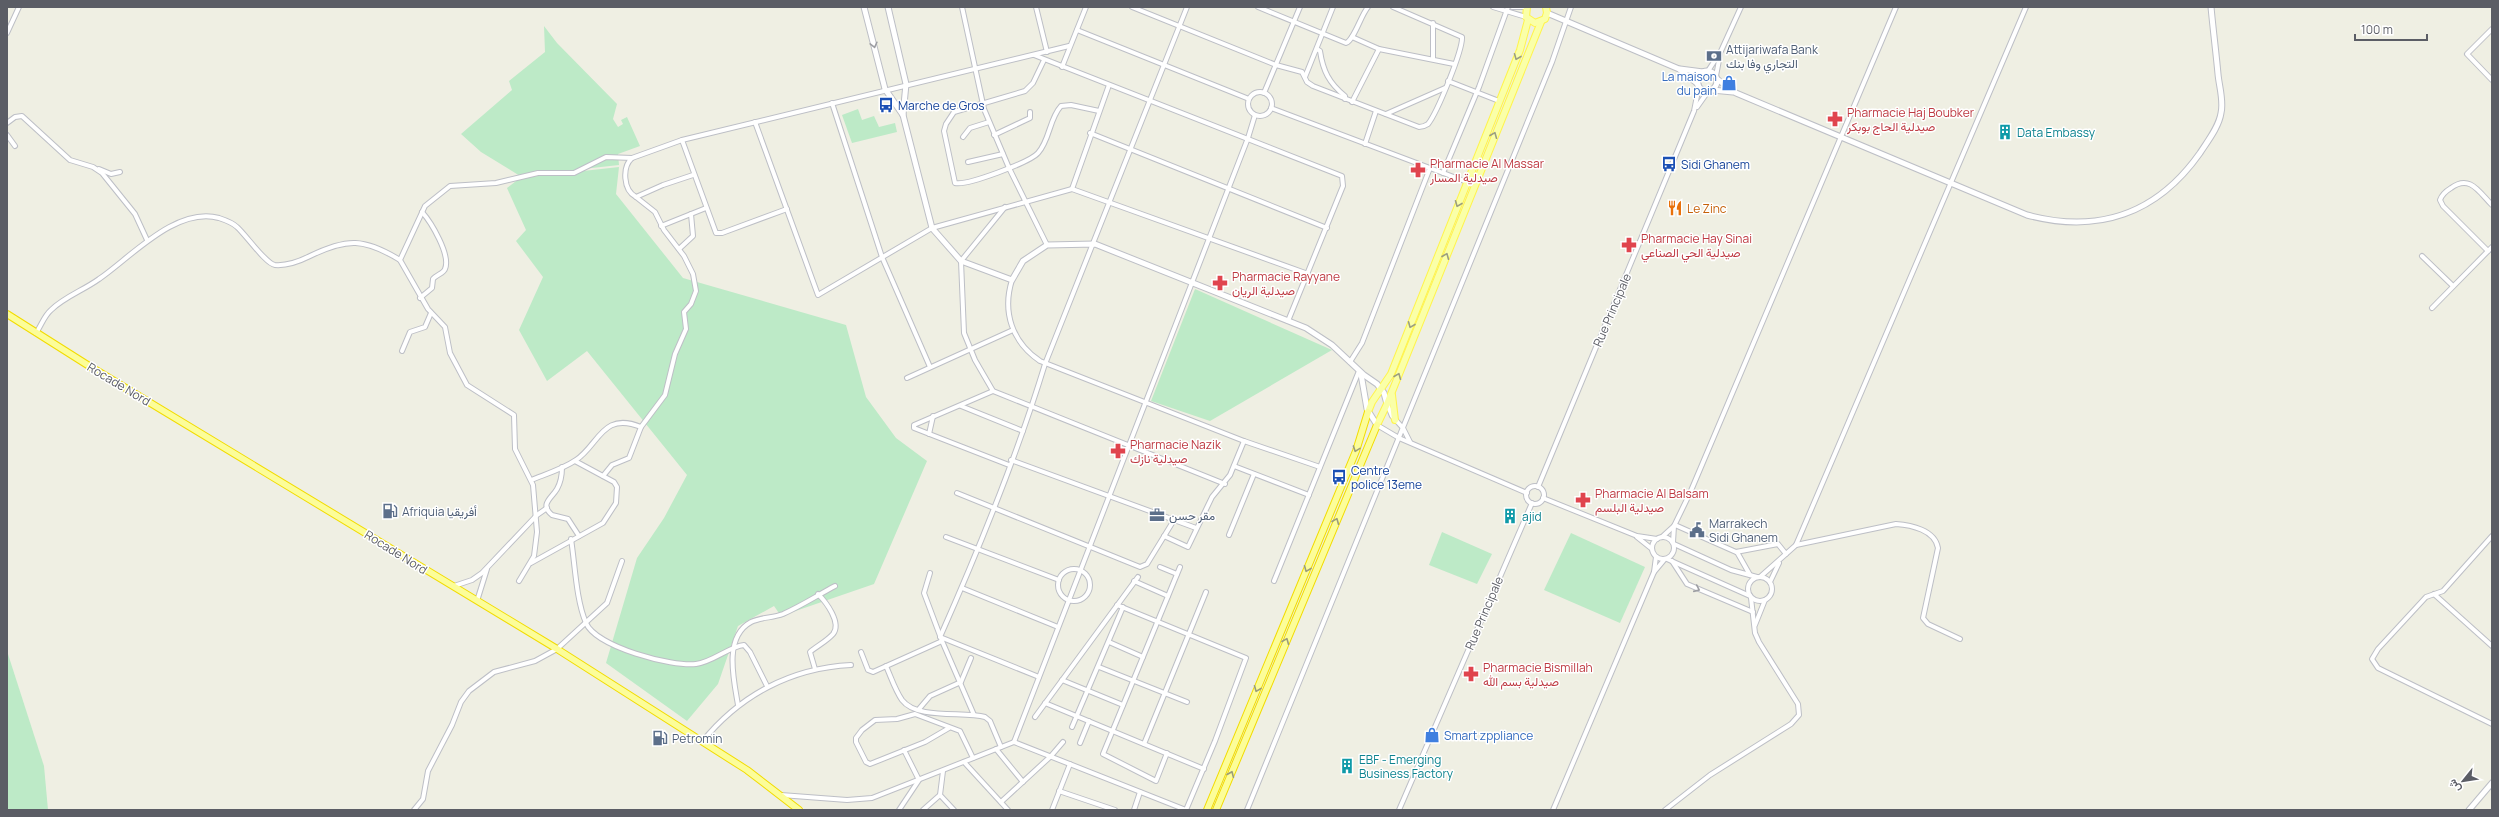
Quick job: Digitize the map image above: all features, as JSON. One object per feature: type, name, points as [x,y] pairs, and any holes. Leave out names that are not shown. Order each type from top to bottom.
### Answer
[{"type":"highway","name":"Rocade Nord","points":[[7,314],[477,602],[557,649],[742,767],[799,810]]},
{"type":"highway","points":[[1207,810],[1356,451],[1368,412]]},
{"type":"highway","points":[[1216,810],[1377,425]]},
{"type":"highway","name":"Rocade Nord","points":[[781,795],[793,810]]},
{"type":"main road","points":[[1368,412],[1375,398],[1382,390],[1391,374],[1499,102],[1527,18],[1526,7]]},
{"type":"main road","points":[[1377,425],[1393,390],[1546,10]]},
{"type":"main road","points":[[1527,18],[1536,23],[1541,22]]},
{"type":"main road","points":[[1393,390],[1395,420]]},
{"type":"street","points":[[7,33],[19,7]]},
{"type":"street","points":[[864,7],[885,89],[903,115]]},
{"type":"street","points":[[888,7],[906,84],[903,115],[932,228],[961,261],[1012,280]]},
{"type":"street","points":[[962,7],[985,105],[984,109],[1009,168],[1046,245]]},
{"type":"street","points":[[1036,7],[1047,52]]},
{"type":"street","points":[[1062,67],[1069,46],[1086,7]]},
{"type":"street","points":[[1132,7],[1276,65],[1302,72],[1307,82],[1313,86],[1376,111],[1423,127],[1431,119],[1445,88],[1462,37],[1433,23],[1392,7]]},
{"type":"street","points":[[861,652],[870,672],[873,672],[941,639],[1032,408],[1045,364],[1095,244],[1150,100],[1166,65],[1187,7]]},
{"type":"street","points":[[1258,7],[1346,43],[1352,37],[1359,19],[1368,7]]},
{"type":"street","points":[[1264,93],[1300,7]]},
{"type":"street","points":[[1305,77],[1333,7]]},
{"type":"street","points":[[1493,7],[1527,18]]},
{"type":"street","points":[[1443,173],[1477,92],[1508,7]]},
{"type":"street","points":[[1512,7],[1526,7]]},
{"type":"street","points":[[1247,810],[1399,438],[1567,21],[1571,7]]},
{"type":"street","points":[[1694,111],[1710,90],[1716,85],[1721,51],[1740,7]]},
{"type":"street","points":[[1654,572],[1674,553],[1674,526],[1842,137],[1896,7]]},
{"type":"street","points":[[1665,810],[1710,775],[1791,724],[1799,715],[1798,704],[1759,642],[1748,584],[1780,560],[1796,545],[2026,7]]},
{"type":"street","points":[[1679,69],[1705,71],[1717,78],[1736,93],[2027,215],[2065,222],[2092,222],[2116,218],[2134,211],[2156,198],[2182,175],[2196,159],[2209,138],[2222,113],[2211,7]]},
{"type":"street","points":[[1546,10],[1567,21],[1679,69],[1698,85],[1710,90],[1736,93]]},
{"type":"street","points":[[1433,23],[1433,58]]},
{"type":"street","points":[[2492,28],[2467,54],[2492,80]]},
{"type":"street","points":[[1077,30],[1250,98]]},
{"type":"street","points":[[1352,37],[1379,49],[1433,58],[1454,64]]},
{"type":"street","points":[[604,476],[612,465],[623,462],[629,458],[641,427],[665,395],[675,354],[686,329],[684,312],[691,304],[696,291],[693,274],[679,249],[661,226],[656,212],[629,191],[625,170],[627,162],[632,158],[682,140],[885,89],[1069,46]]},
{"type":"street","points":[[1317,49],[1320,51],[1323,66],[1330,82],[1345,96],[1344,98]]},
{"type":"street","points":[[1352,102],[1379,49]]},
{"type":"street","points":[[1694,111],[1698,78],[1721,51]]},
{"type":"street","points":[[1034,55],[1342,176],[1343,186],[1288,321]]},
{"type":"street","points":[[1044,60],[1033,83],[1025,91],[985,105],[954,112],[946,124],[945,142],[954,180],[958,184],[992,176],[1031,159],[1039,153],[1061,106],[1071,105],[1099,111]]},
{"type":"street","points":[[1448,80],[1499,102]]},
{"type":"street","points":[[1072,189],[1090,133],[1109,85]]},
{"type":"street","points":[[1386,114],[1445,88]]},
{"type":"street","points":[[1257,92],[1264,93],[1271,99],[1271,108],[1266,114],[1255,115],[1250,110],[1250,98],[1257,92]]},
{"type":"street","points":[[832,103],[882,257],[930,367]]},
{"type":"street","points":[[1271,108],[1467,182]]},
{"type":"street","points":[[1365,144],[1376,111]]},
{"type":"street","name":"Rue Principale","points":[[1538,487],[1694,111]]},
{"type":"street","points":[[994,135],[1030,118],[1030,112]]},
{"type":"street","points":[[1014,742],[1248,138],[1255,115]]},
{"type":"street","points":[[7,123],[15,117],[22,116],[70,160],[111,174],[120,172]]},
{"type":"street","points":[[755,122],[818,295],[932,228],[1072,189],[1111,201],[1209,239],[1308,274]]},
{"type":"street","points":[[963,137],[970,128],[989,122]]},
{"type":"street","points":[[1090,133],[1326,228]]},
{"type":"street","points":[[7,135],[15,146]]},
{"type":"street","points":[[682,140],[693,175],[718,234],[787,209]]},
{"type":"street","points":[[968,162],[1003,154]]},
{"type":"street","points":[[400,260],[422,212],[431,200],[450,186],[496,183],[538,173],[574,173],[606,157],[632,158]]},
{"type":"street","points":[[1350,362],[1362,343],[1430,168]]},
{"type":"street","points":[[96,169],[115,187],[135,214],[147,240]]},
{"type":"street","points":[[636,197],[663,185],[693,175]]},
{"type":"street","points":[[2432,308],[2490,249],[2443,206],[2440,200],[2448,189],[2460,182],[2466,182],[2472,184],[2492,205]]},
{"type":"street","points":[[1006,207],[961,261],[962,322],[970,350],[993,391],[1032,408],[1129,445],[1224,484]]},
{"type":"street","points":[[661,226],[706,208]]},
{"type":"street","points":[[420,298],[432,288],[433,278],[444,271],[446,266],[441,242],[422,212]]},
{"type":"street","points":[[679,249],[693,236],[691,214]]},
{"type":"street","points":[[36,333],[50,310],[117,266],[147,240],[180,223],[205,217],[217,218],[237,227],[272,264],[297,262],[333,245],[346,242],[380,248],[400,260],[420,298],[444,327],[450,353],[467,385],[514,414],[517,454],[531,480],[537,515],[537,541],[530,563],[519,581]]},
{"type":"street","points":[[1320,467],[1244,441],[1045,364],[1025,349],[1013,330],[1007,299],[1012,280],[1023,261],[1046,245],[1095,244],[1288,321],[1319,336],[1382,390],[1395,420],[1403,428],[1410,442]]},
{"type":"street","points":[[2422,256],[2454,286]]},
{"type":"street","points":[[402,351],[410,332],[425,326],[431,313]]},
{"type":"street","points":[[907,378],[1013,330]]},
{"type":"street","points":[[1360,372],[1368,412],[1377,425],[1399,438],[1527,493]]},
{"type":"street","points":[[1274,581],[1308,495],[1360,372]]},
{"type":"street","points":[[993,391],[961,406],[933,416],[914,426],[914,429],[1009,465]]},
{"type":"street","points":[[961,406],[1023,431]]},
{"type":"street","points":[[929,434],[933,416]]},
{"type":"street","points":[[531,480],[575,460],[606,429],[626,423],[641,427]]},
{"type":"street","points":[[1164,536],[1188,547],[1212,497],[1224,484],[1234,466],[1244,441]]},
{"type":"street","points":[[530,563],[571,539],[602,524],[616,505],[616,485],[604,476],[575,460]]},
{"type":"street","points":[[1011,460],[1196,528]]},
{"type":"street","points":[[1234,466],[1308,495]]},
{"type":"street","points":[[562,467],[560,482],[556,491],[547,500],[547,508],[552,515],[568,519],[579,536]]},
{"type":"street","points":[[1229,536],[1254,474]]},
{"type":"street","points":[[1532,487],[1538,487],[1543,490],[1543,498],[1539,503],[1532,503],[1527,499],[1527,493],[1532,487]]},
{"type":"street","points":[[957,493],[1142,567],[1147,564],[1174,520]]},
{"type":"street","points":[[1543,498],[1637,536],[1657,539],[1662,537],[1674,526]]},
{"type":"street","name":"Rue Principale","points":[[1399,810],[1532,503]]},
{"type":"street","points":[[453,587],[472,580],[487,569],[537,515],[547,508]]},
{"type":"street","points":[[1796,545],[1896,524],[1911,526],[1929,534],[1935,540],[1938,548],[1923,618],[1928,624],[1960,639]]},
{"type":"street","points":[[1674,526],[1737,552],[1778,544],[1786,554]]},
{"type":"street","points":[[946,536],[977,550],[1059,580]]},
{"type":"street","points":[[1553,810],[1654,572],[1656,557],[1652,549],[1637,536]]},
{"type":"street","points":[[1662,537],[1731,570],[1758,577],[1770,582]]},
{"type":"street","points":[[2492,537],[2443,591],[2426,598],[2378,649],[2374,654],[2373,662],[2378,668],[2492,724]]},
{"type":"street","points":[[571,539],[586,623],[595,635],[624,649],[646,656],[685,664],[704,662],[740,645],[747,648],[767,686]]},
{"type":"street","points":[[1652,549],[1657,539]]},
{"type":"street","points":[[1737,552],[1750,576]]},
{"type":"street","points":[[1656,557],[1668,560],[1757,601],[1765,600]]},
{"type":"street","points":[[1668,560],[1687,584],[1753,612]]},
{"type":"street","points":[[1755,626],[1765,600],[1771,594],[1770,582],[1780,560]]},
{"type":"street","points":[[414,810],[423,799],[428,771],[452,725],[461,702],[469,691],[494,672],[535,661],[557,649],[609,600],[622,561]]},
{"type":"street","points":[[1160,567],[1177,574]]},
{"type":"street","points":[[1167,753],[1156,781],[1103,754],[1180,567]]},
{"type":"street","points":[[477,602],[487,569]]},
{"type":"street","points":[[1068,571],[1080,571],[1088,579],[1089,591],[1080,600],[1069,601],[1059,592],[1059,580],[1068,571]]},
{"type":"street","points":[[930,572],[924,591],[941,639],[961,682],[974,715]]},
{"type":"street","points":[[1035,717],[1138,577]]},
{"type":"street","points":[[1134,581],[1168,596]]},
{"type":"street","points":[[738,705],[734,675],[734,648],[737,636],[747,625],[784,614],[835,586]]},
{"type":"street","points":[[962,588],[1058,627]]},
{"type":"street","points":[[1144,744],[1206,592]]},
{"type":"street","points":[[815,669],[810,652],[833,635],[835,630],[831,611],[818,594]]},
{"type":"street","points":[[2434,594],[2492,646]]},
{"type":"street","points":[[781,795],[863,799],[881,795],[1014,742],[1186,810],[1204,769],[1246,658],[1117,605]]},
{"type":"street","points":[[1072,727],[1089,691],[1123,607]]},
{"type":"street","points":[[941,639],[1039,677]]},
{"type":"street","points":[[1109,642],[1143,657]]},
{"type":"street","points":[[919,709],[930,696],[961,682],[971,658]]},
{"type":"street","points":[[702,742],[738,705],[767,686],[815,669],[851,665]]},
{"type":"street","points":[[886,666],[902,700],[919,709],[933,714],[974,715],[989,719],[1001,747]]},
{"type":"street","points":[[1099,667],[1187,702]]},
{"type":"street","points":[[1062,680],[1123,705]]},
{"type":"street","points":[[1045,703],[1204,769]]},
{"type":"street","points":[[950,728],[930,740],[868,763],[855,740],[862,730],[875,720],[897,719],[913,714],[960,731],[973,758]]},
{"type":"street","points":[[1080,743],[1089,721]]},
{"type":"street","points":[[1001,802],[1051,756],[1063,742]]},
{"type":"street","points":[[996,749],[1023,782]]},
{"type":"street","points":[[904,750],[919,780]]},
{"type":"street","points":[[964,762],[1008,810]]},
{"type":"street","points":[[1052,810],[1070,764]]},
{"type":"street","points":[[923,810],[940,795],[943,771]]},
{"type":"street","points":[[899,810],[919,780]]},
{"type":"street","points":[[2469,810],[2492,783]]},
{"type":"street","points":[[1059,791],[1115,810]]},
{"type":"street","points":[[1134,810],[1140,792]]},
{"type":"street","points":[[940,795],[954,810]]},
{"type":"green space","points":[[544,26],[557,43],[617,104],[613,119],[618,127],[623,124],[621,120],[627,117],[640,146],[618,154],[619,165],[520,176],[481,152],[461,134],[512,90],[509,81],[545,52]]},
{"type":"green space","points":[[858,109],[862,120],[874,116],[879,127],[895,123],[897,132],[852,143],[842,115]]},
{"type":"green space","points":[[619,167],[616,194],[683,278],[846,325],[866,397],[896,438],[927,461],[874,584],[781,616],[774,606],[738,626],[718,684],[687,721],[606,663],[637,558],[664,518],[687,475],[587,351],[547,381],[519,330],[543,277],[516,241],[526,230],[507,188],[520,178]]},
{"type":"green space","points":[[1195,289],[1332,350],[1210,421],[1151,401]]},
{"type":"green space","points":[[1442,532],[1492,554],[1477,584],[1429,565]]},
{"type":"green space","points":[[1571,533],[1645,567],[1620,623],[1544,590]]},
{"type":"green space","points":[[7,651],[44,766],[48,810],[7,810]]},
{"type":"place","name":"Attijariwafa Bank التجاري وفا بنك","points":[[1714,56]]},
{"type":"place","name":"La maison du pain","points":[[1729,83]]},
{"type":"place","name":"Marche de Gros","points":[[886,105]]},
{"type":"place","name":"Pharmacie Haj Boubker صيدلية الحاج بوبكر","points":[[1835,119]]},
{"type":"place","name":"Data Embassy","points":[[2005,132]]},
{"type":"place","name":"Sidi Ghanem","points":[[1669,164]]},
{"type":"place","name":"Pharmacie Al Massar صيدلية المسار","points":[[1418,170]]},
{"type":"place","name":"Le Zinc","points":[[1675,208]]},
{"type":"place","name":"Pharmacie Hay Sinai صيدلية الحي الصناعي","points":[[1629,245]]},
{"type":"place","name":"Pharmacie Rayyane صيدلية الريان","points":[[1220,283]]},
{"type":"place","name":"Pharmacie Nazik صيدلية نازك","points":[[1118,451]]},
{"type":"place","name":"Centre police 13eme","points":[[1339,477]]},
{"type":"place","name":"Pharmacie Al Balsam صيدلية البلسم","points":[[1583,500]]},
{"type":"place","name":"Afriquia أفريقيا","points":[[390,511]]},
{"type":"place","name":"مقر حسن","points":[[1157,515]]},
{"type":"place","name":"ajid","points":[[1510,516]]},
{"type":"place","name":"Marrakech Sidi Ghanem","points":[[1697,530]]},
{"type":"place","name":"Pharmacie Bismillah صيدلية بسم الله","points":[[1471,674]]},
{"type":"place","name":"Smart zppliance","points":[[1432,735]]},
{"type":"place","name":"Petromin","points":[[660,738]]},
{"type":"place","name":"EBF - Emerging Business Factory","points":[[1347,766]]}]
